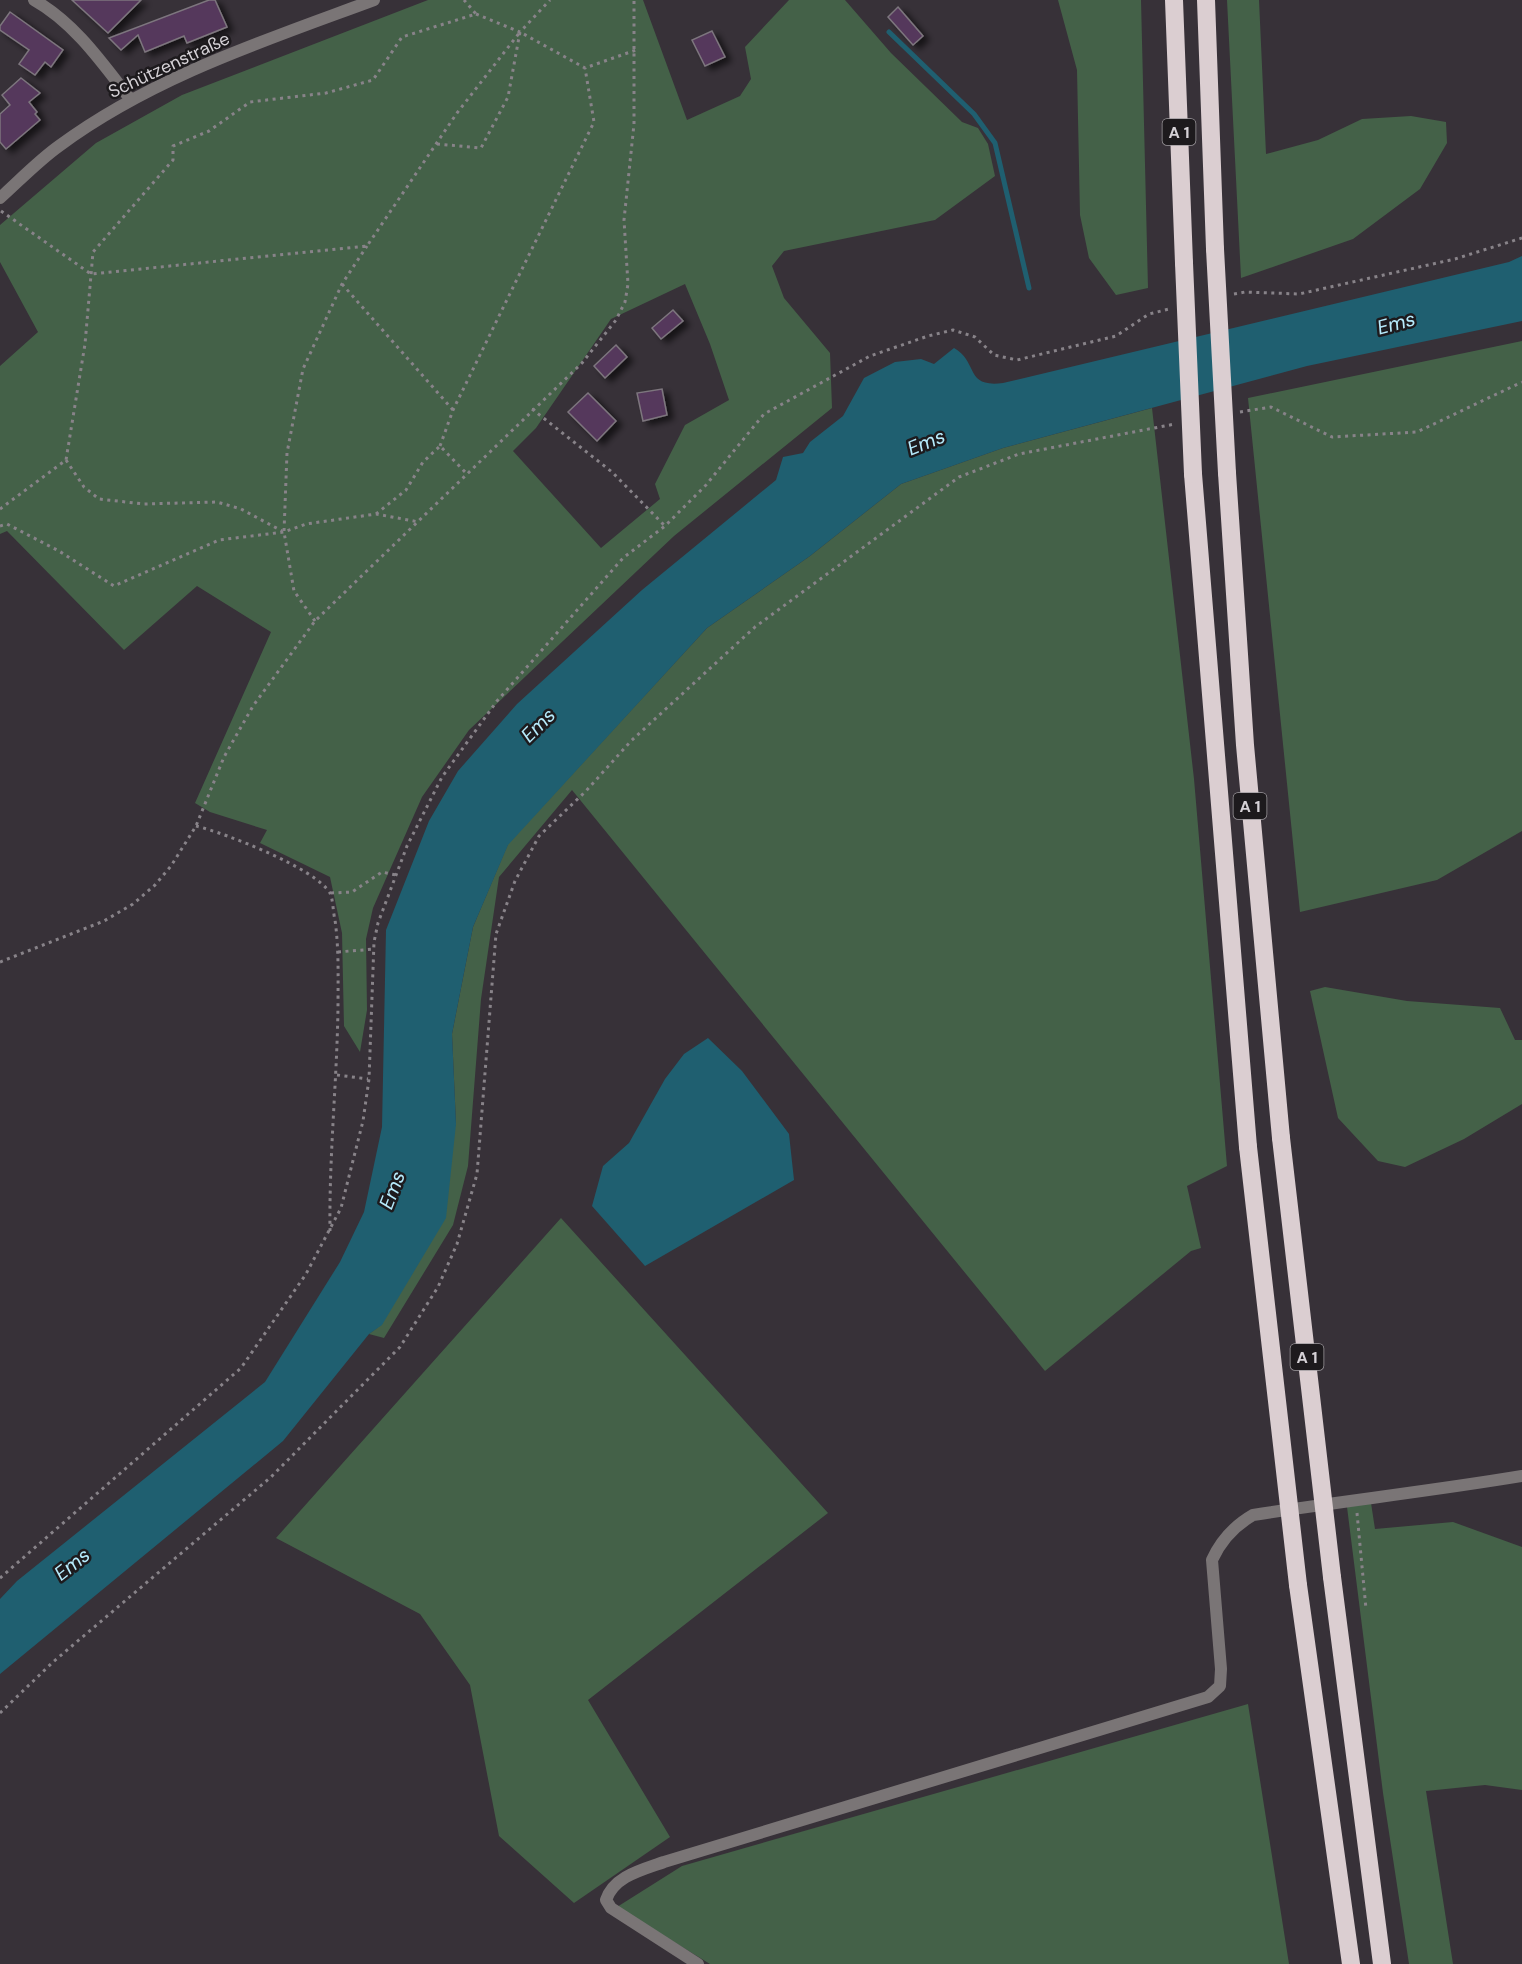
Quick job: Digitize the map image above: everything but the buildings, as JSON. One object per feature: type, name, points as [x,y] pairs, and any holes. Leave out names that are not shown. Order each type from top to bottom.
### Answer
[{"type":"highway","name":"A 1","points":[[1174,0],[1193,474],[1248,1147],[1298,1585],[1351,1964]]},
{"type":"highway","name":"A 1","points":[[1206,0],[1215,249],[1245,744],[1281,1138],[1332,1577],[1382,1964]]},
{"type":"street","points":[[34,0],[54,11],[94,53],[130,100]]},
{"type":"street","name":"Schützenstraße","points":[[0,198],[58,146],[130,100],[203,66],[374,0]]},
{"type":"street","points":[[698,1964],[611,1908],[606,1900],[610,1889],[634,1873],[664,1862],[1208,1697],[1220,1686],[1221,1677],[1212,1560],[1219,1544],[1242,1522],[1253,1515],[1356,1499],[1414,1494],[1522,1476]]},
{"type":"path","points":[[464,0],[476,14],[520,32],[585,68],[636,50]]},
{"type":"path","points":[[315,621],[294,591],[284,532],[286,453],[303,369],[342,284],[367,246],[437,144],[520,32],[550,0]]},
{"type":"path","points":[[0,962],[104,921],[133,904],[155,885],[171,866],[196,826],[224,757],[253,706],[315,621],[582,363],[616,320],[625,302],[627,284],[624,220],[634,124],[636,50],[634,0]]},
{"type":"path","points":[[284,532],[241,509],[217,502],[144,504],[99,500],[84,487],[66,460],[86,344],[93,252],[173,160],[173,146],[209,131],[250,102],[326,93],[373,80],[402,37],[476,14]]},
{"type":"path","points":[[437,144],[481,148],[508,97],[520,32]]},
{"type":"path","points":[[376,514],[406,490],[423,462],[440,446],[453,410],[594,122],[585,68]]},
{"type":"path","points":[[0,210],[91,274],[367,246]]},
{"type":"path","points":[[1224,297],[1245,292],[1299,294],[1455,259],[1522,238]]},
{"type":"path","points":[[342,284],[453,410]]},
{"type":"path","points":[[0,1578],[242,1368],[306,1274],[341,1208],[354,1168],[369,1079],[374,949],[378,923],[407,846],[442,777],[497,701],[623,558],[665,526],[706,485],[764,414],[870,356],[953,330],[975,337],[994,355],[1017,360],[1116,336],[1149,314],[1171,309]]},
{"type":"path","points":[[1236,413],[1270,406],[1332,437],[1417,432],[1522,382]]},
{"type":"path","points":[[532,410],[612,472],[665,526]]},
{"type":"path","points":[[0,1713],[53,1662],[309,1442],[345,1400],[400,1347],[415,1328],[438,1287],[457,1244],[468,1210],[477,1174],[496,934],[515,881],[539,836],[586,791],[631,741],[755,627],[959,477],[1019,454],[1179,423]]},
{"type":"path","points":[[440,446],[467,474]]},
{"type":"path","points":[[0,509],[66,460]]},
{"type":"path","points":[[0,526],[7,524],[59,551],[114,586],[219,540],[284,532],[306,524],[376,514],[419,522]]},
{"type":"path","points":[[196,826],[216,831],[282,859],[319,883],[330,893],[338,952],[337,1075],[329,1173],[330,1232]]},
{"type":"path","points":[[330,893],[352,892],[372,876],[382,872],[396,875]]},
{"type":"path","points":[[338,952],[374,949]]},
{"type":"path","points":[[337,1075],[369,1079]]},
{"type":"path","points":[[1356,1499],[1366,1610]]},
{"type":"green space","points":[[428,0],[643,0],[687,120],[740,96],[751,79],[745,47],[789,0],[845,0],[891,53],[962,122],[978,128],[988,144],[995,176],[935,220],[784,251],[772,266],[784,298],[830,353],[832,408],[674,536],[469,730],[422,797],[373,908],[366,939],[367,1010],[360,1052],[344,1026],[342,933],[330,877],[260,843],[267,830],[210,812],[195,803],[271,632],[197,586],[124,650],[7,531],[0,534],[0,366],[38,332],[0,262],[0,225],[96,143],[182,95]],"holes":[[[685,284],[710,344],[729,400],[685,425],[655,484],[660,499],[601,548],[513,451],[536,428],[611,319]]]},
{"type":"green space","points":[[1058,0],[1141,0],[1148,288],[1116,295],[1089,258],[1080,215],[1077,70]]},
{"type":"green space","points":[[1227,0],[1259,0],[1266,154],[1318,140],[1362,119],[1411,116],[1446,122],[1447,143],[1420,189],[1353,239],[1241,278]]},
{"type":"green space","points":[[1522,341],[1522,831],[1437,880],[1300,912],[1248,398]]},
{"type":"green space","points":[[1152,408],[1194,779],[1227,1166],[1187,1186],[1201,1248],[1191,1251],[1045,1371],[572,790],[499,877],[481,999],[468,1166],[453,1225],[384,1338],[369,1334],[382,1324],[456,1124],[452,1034],[473,927],[508,844],[707,628],[810,556],[901,484],[1003,448]]},
{"type":"green space","points":[[1325,987],[1407,1001],[1500,1008],[1515,1040],[1522,1040],[1522,1104],[1464,1139],[1405,1167],[1378,1161],[1338,1118],[1310,991]]},
{"type":"green space","points":[[561,1218],[828,1513],[588,1700],[670,1837],[574,1903],[499,1836],[470,1685],[420,1614],[276,1538]]},
{"type":"green space","points":[[1371,1503],[1375,1529],[1453,1522],[1522,1547],[1522,1790],[1485,1785],[1426,1791],[1453,1964],[1409,1964],[1383,1793],[1347,1507]]},
{"type":"green space","points":[[1248,1704],[1289,1964],[710,1964],[617,1907],[682,1866]]},
{"type":"water","name":"Ems","points":[[1522,256],[1522,321],[1307,366],[1003,448],[901,484],[810,556],[707,628],[508,845],[473,927],[452,1034],[456,1124],[446,1218],[382,1325],[369,1334],[283,1441],[0,1674],[0,1599],[17,1581],[265,1382],[340,1262],[364,1212],[382,1127],[386,930],[429,821],[458,771],[517,704],[642,590],[776,480],[783,457],[803,453],[810,442],[843,416],[864,378],[895,362],[921,359],[934,364],[954,348],[967,360],[973,373],[982,382],[1003,383],[1509,262]]},
{"type":"water","points":[[708,1038],[742,1071],[789,1134],[794,1180],[645,1266],[592,1206],[603,1166],[629,1143],[665,1079],[684,1054]]},
{"type":"waterway","points":[[889,32],[974,114],[995,143],[1029,288]]}]
